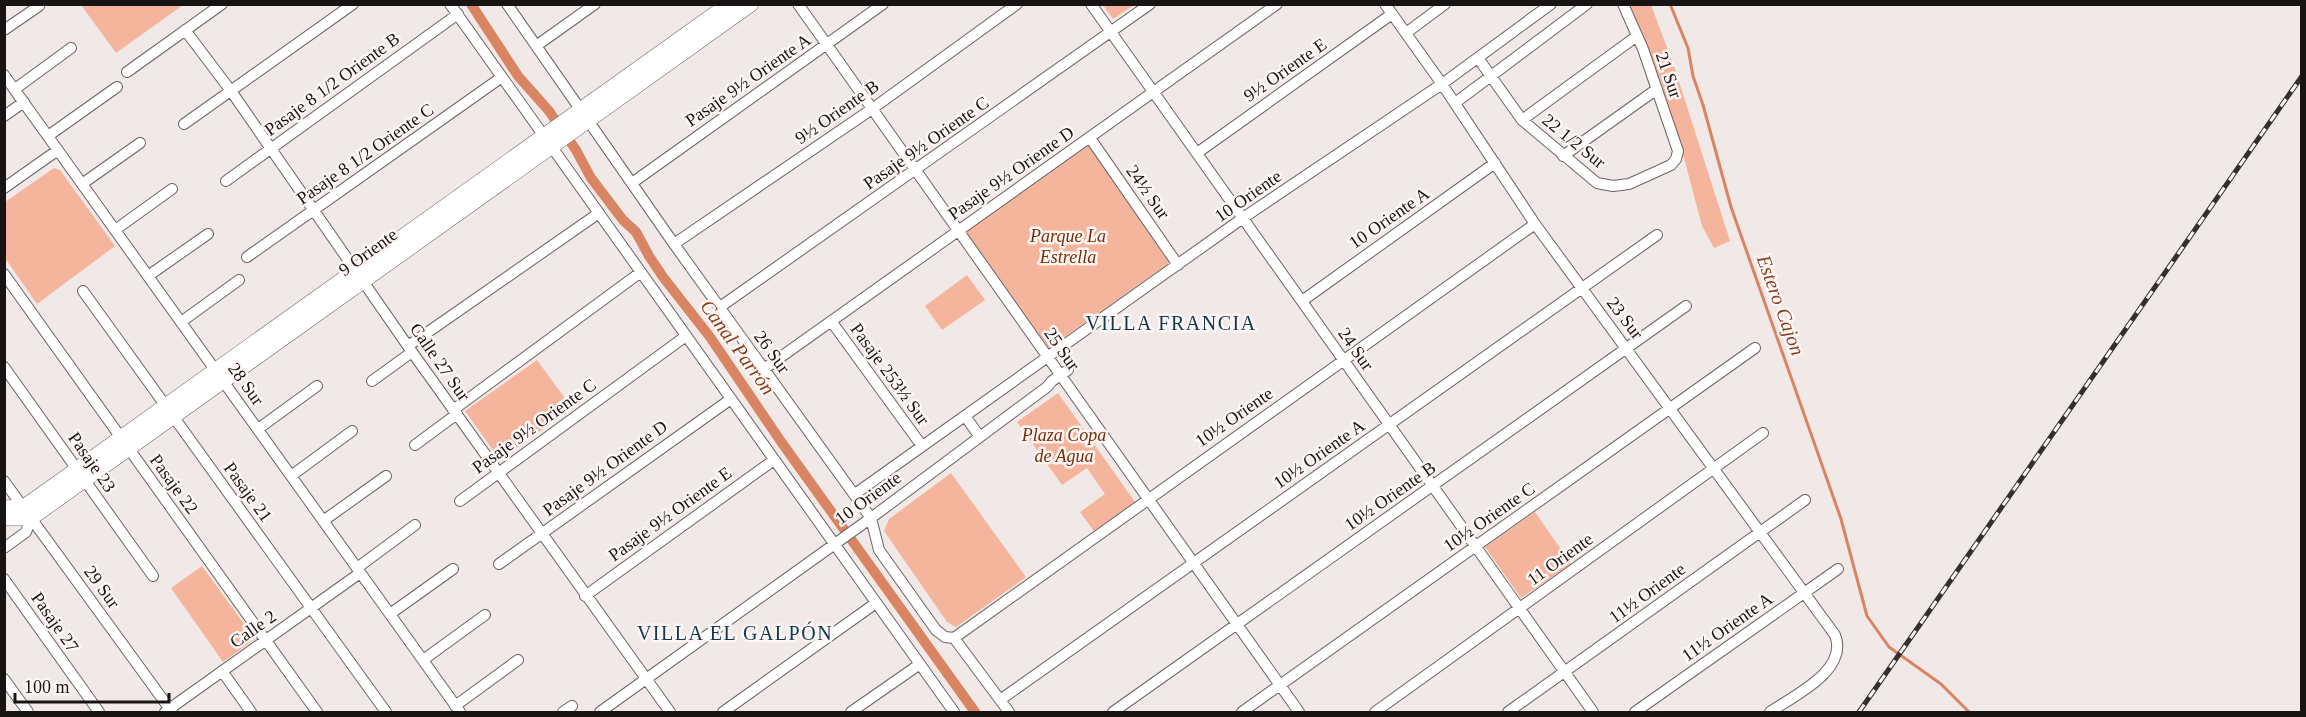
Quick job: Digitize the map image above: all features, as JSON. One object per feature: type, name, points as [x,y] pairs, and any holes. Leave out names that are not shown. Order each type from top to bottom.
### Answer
[{"type":"street","points":[[127,72],[222,4]]},
{"type":"street","points":[[184,124],[353,4]]},
{"type":"street","points":[[450,4],[550,139],[599,213],[774,460],[838,541],[876,603],[954,712]]},
{"type":"street","name":"26 Sur","points":[[507,4],[536,46],[578,119],[632,183],[855,494],[871,518],[879,550],[936,630],[945,637],[954,638],[1009,712]]},
{"type":"street","points":[[536,46],[595,4]]},
{"type":"street","name":"9 Oriente","points":[[27,512],[578,119],[729,4]]},
{"type":"street","name":"9 Oriente","points":[[578,119],[751,4]]},
{"type":"street","name":"25 Sur","points":[[798,4],[1048,357],[1064,372],[1148,499],[1299,712]]},
{"type":"street","name":"Pasaje 9½ Oriente A","points":[[632,183],[883,4]]},
{"type":"street","name":"9½ Oriente B","points":[[674,244],[872,109],[1017,4]]},
{"type":"street","name":"24 Sur","points":[[1091,4],[1593,712]]},
{"type":"street","name":"Pasaje 9½ Oriente C","points":[[720,307],[1150,4]]},
{"type":"street","name":"Pasaje 9½ Oriente D","points":[[764,369],[1277,4]]},
{"type":"street","points":[[1406,33],[1446,4]]},
{"type":"street","name":"10 Oriente","points":[[855,494],[1243,218],[1479,58],[1551,4]]},
{"type":"street","points":[[1455,103],[1587,4]]},
{"type":"street","name":"21 Sur","points":[[1623,4],[1657,89],[1678,151],[1676,159]]},
{"type":"street","points":[[4,30],[39,6]]},
{"type":"street","name":"23 Sur","points":[[1389,9],[1535,224],[1835,635],[1838,650],[1834,663],[1828,671],[1770,712]]},
{"type":"street","name":"9½ Oriente E","points":[[1197,153],[1389,9]]},
{"type":"street","name":"Pasaje 8 1/2 Oriente B","points":[[226,181],[458,14]]},
{"type":"street","name":"Calle 27 Sur","points":[[185,30],[231,91],[410,349],[670,712]]},
{"type":"street","points":[[1522,120],[1637,36]]},
{"type":"street","points":[[15,89],[71,48]]},
{"type":"street","name":"22 1/2 Sur","points":[[1479,58],[1522,120],[1597,183],[1613,186],[1629,184],[1671,165],[1676,159]]},
{"type":"street","name":"28 Sur","points":[[4,75],[458,709]]},
{"type":"street","name":"Pasaje 8 1/2 Oriente C","points":[[247,257],[502,77]]},
{"type":"street","points":[[48,136],[117,87]]},
{"type":"street","points":[[1563,156],[1657,89]]},
{"type":"street","points":[[4,116],[24,102]]},
{"type":"street","name":"24½ Sur","points":[[1090,138],[1179,264]]},
{"type":"street","points":[[82,184],[140,143]]},
{"type":"street","points":[[4,188],[58,150]]},
{"type":"street","name":"10 Oriente A","points":[[1302,301],[1495,163]]},
{"type":"street","points":[[115,230],[172,189]]},
{"type":"street","points":[[372,381],[410,349],[599,213]]},
{"type":"street","name":"10½ Oriente","points":[[954,638],[1535,224]]},
{"type":"street","points":[[148,276],[208,234]]},
{"type":"street","name":"10½ Oriente A","points":[[1000,700],[1658,235]]},
{"type":"street","points":[[415,445],[455,412],[641,272]]},
{"type":"street","name":"Pasaje 22","points":[[4,274],[317,712]]},
{"type":"street","points":[[181,322],[239,280]]},
{"type":"street","name":"Pasaje 21","points":[[83,291],[386,712]]},
{"type":"street","name":"10½ Oriente B","points":[[1113,712],[1686,306]]},
{"type":"street","name":"Pasaje 253½ Sur","points":[[831,321],[922,446]]},
{"type":"street","name":"Pasaje 9½ Oriente C","points":[[460,501],[686,336]]},
{"type":"street","name":"10½ Oriente C","points":[[1242,712],[1755,348]]},
{"type":"street","name":"Pasaje 23","points":[[4,367],[153,576]]},
{"type":"street","name":"10 Oriente","points":[[600,712],[871,518],[1064,372]]},
{"type":"street","points":[[258,429],[317,386]]},
{"type":"street","name":"Pasaje 9½ Oriente D","points":[[499,564],[731,399]]},
{"type":"street","points":[[965,416],[980,437]]},
{"type":"street","points":[[291,476],[352,431]]},
{"type":"street","name":"11 Oriente","points":[[1375,712],[1763,433]]},
{"type":"street","name":"Pasaje 9½ Oriente E","points":[[585,596],[774,460]]},
{"type":"street","points":[[323,521],[386,477]]},
{"type":"street","name":"29 Sur","points":[[4,481],[168,711]]},
{"type":"street","name":"11½ Oriente","points":[[1508,712],[1805,500]]},
{"type":"street","points":[[4,508],[27,512]]},
{"type":"street","points":[[4,518],[27,512]]},
{"type":"street","points":[[4,548],[26,532],[27,512]]},
{"type":"street","name":"Calle 2","points":[[168,711],[311,608],[415,525]]},
{"type":"street","points":[[390,614],[453,569]]},
{"type":"street","name":"11½ Oriente A","points":[[1635,712],[1838,569]]},
{"type":"street","name":"Pasaje 27","points":[[4,579],[99,712]]},
{"type":"street","points":[[723,712],[876,603]]},
{"type":"street","points":[[423,660],[485,615]]},
{"type":"street","points":[[458,709],[518,660]]},
{"type":"street","points":[[852,712],[920,664]]},
{"type":"street","points":[[222,671],[251,712]]},
{"type":"street","points":[[4,679],[28,712]]},
{"type":"green space","points":[[81,5],[183,5],[116,53]]},
{"type":"green space","points":[[1103,5],[1134,5],[1113,19]]},
{"type":"green space","points":[[1630,5],[1651,5],[1674,66],[1730,241],[1714,248],[1702,226],[1684,158]]},
{"type":"green space","name":"Parque La Estrella","points":[[1086,145],[1090,146],[1172,261],[1049,348],[964,231]]},
{"type":"green space","points":[[54,168],[60,170],[115,246],[37,304],[5,258],[5,202]]},
{"type":"green space","points":[[967,275],[985,300],[942,330],[925,306]]},
{"type":"green space","points":[[537,360],[572,408],[500,460],[465,411]]},
{"type":"green space","name":"Plaza Copa de Agua","points":[[1058,393],[1135,502],[1094,531],[1080,512],[1105,494],[1087,468],[1062,485],[1017,422]]},
{"type":"green space","points":[[951,473],[1026,577],[956,627],[947,622],[884,531],[889,519]]},
{"type":"green space","points":[[1535,512],[1571,564],[1521,598],[1485,547]]},
{"type":"green space","points":[[202,566],[255,639],[223,662],[171,588]]},
{"type":"waterway","name":"Canal Parrón","points":[[471,4],[518,76],[549,111],[576,150],[591,178],[623,220],[636,232],[663,277],[710,337],[782,443],[975,712]]},
{"type":"waterway","name":"Estero Cajon","points":[[1670,4],[1688,48],[1693,76],[1731,207],[1841,519],[1867,616],[1889,647],[1941,684],[1969,712]]},
{"type":"railway","points":[[1859,712],[2302,76]]},
{"type":"district","name":"VILLA FRANCIA","points":[[1171,323]]},
{"type":"district","name":"VILLA EL GALPÓN","points":[[735,633]]}]
